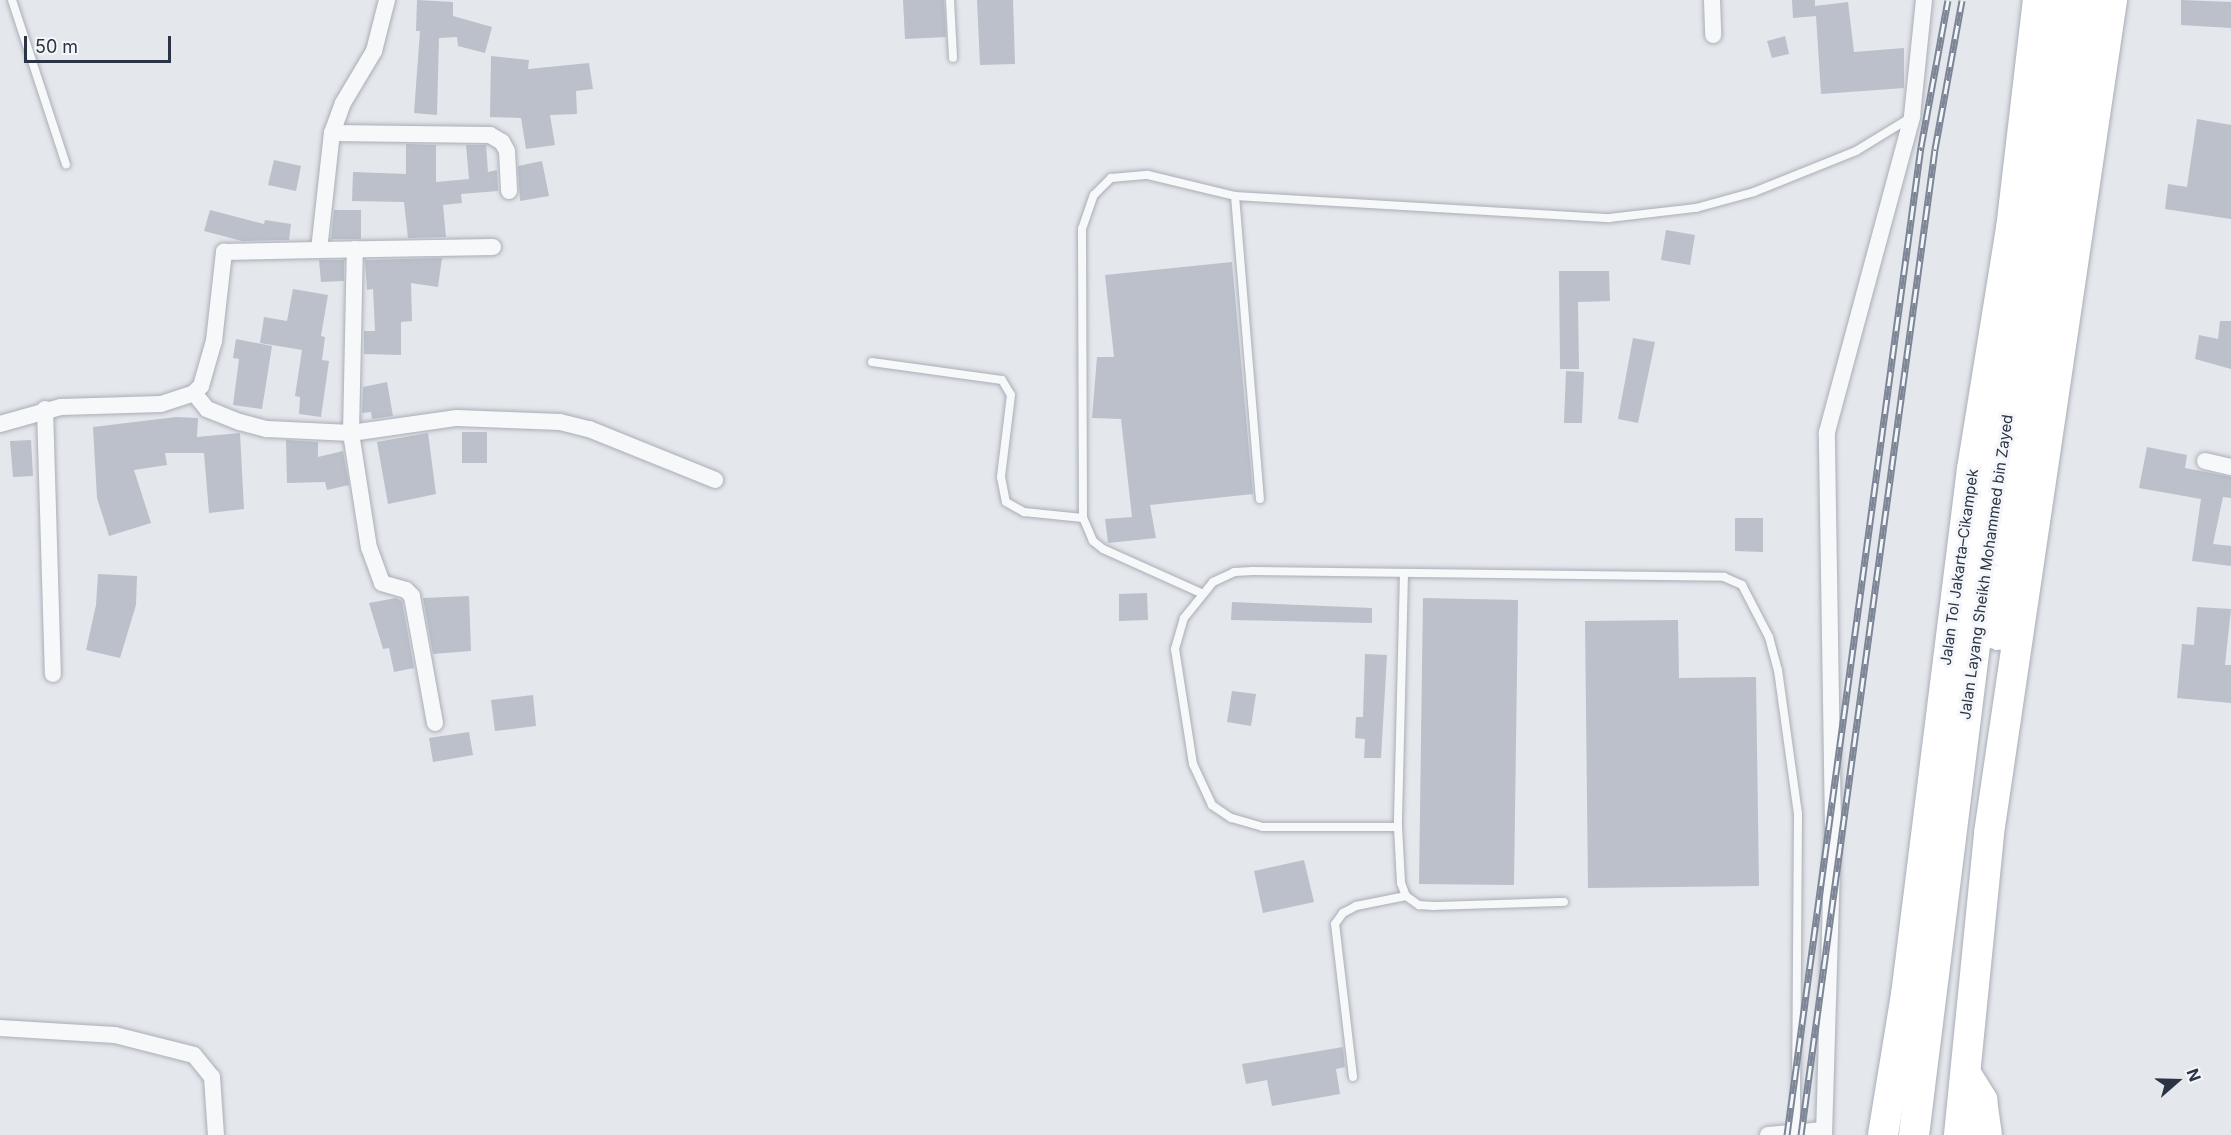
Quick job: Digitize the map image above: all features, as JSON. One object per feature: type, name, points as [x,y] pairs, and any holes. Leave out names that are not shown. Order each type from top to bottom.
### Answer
[{"type":"highway","name":"Jalan Tol Jakarta–Cikampek","points":[[1883,1129],[1906,995],[1972,469],[2011,229],[2038,0]]},
{"type":"highway","name":"Jalan Layang Sheikh Mohammed bin Zayed","points":[[1914,1135],[1989,533],[2066,0]]},
{"type":"highway","name":"Jalan Layang Sheikh Mohammed bin Zayed","points":[[1940,1135],[2010,534],[2090,0]]},
{"type":"highway","points":[[1959,1135],[1989,833],[2112,0]]},
{"type":"highway","points":[[1966,1074],[1982,1100],[1987,1135]]},
{"type":"street","points":[[319,250],[332,133],[343,103],[374,51],[387,0]]},
{"type":"street","points":[[1712,0],[1713,35]]},
{"type":"street","points":[[1768,1135],[1795,1132],[1824,1133],[1833,828],[1827,432],[1912,116],[1924,0]]},
{"type":"street","points":[[332,133],[490,135],[507,151],[509,191]]},
{"type":"street","points":[[0,424],[45,409],[150,406],[194,393],[206,378],[211,363],[224,252],[493,247]]},
{"type":"street","points":[[355,249],[351,433],[369,548],[382,583],[406,590],[413,599],[435,723]]},
{"type":"street","points":[[194,393],[207,409],[240,422],[267,429],[351,433],[457,418],[560,422],[589,429],[715,480]]},
{"type":"street","points":[[45,409],[53,674]]},
{"type":"street","points":[[2205,461],[2231,467]]},
{"type":"street","points":[[0,1028],[115,1035],[194,1055],[210,1071],[214,1084],[216,1135]]},
{"type":"lane","points":[[12,0],[66,164]]},
{"type":"lane","points":[[950,0],[953,58]]},
{"type":"lane","points":[[1201,593],[1103,549],[1093,541],[1083,518],[1082,229],[1090,204],[1105,183],[1127,174],[1163,178],[1235,196],[1609,218],[1696,208],[1792,180],[1881,139],[1912,116]]},
{"type":"lane","points":[[1235,196],[1260,499]]},
{"type":"lane","points":[[872,362],[1002,380],[1011,395],[1002,477],[1006,502],[1024,512],[1083,518]]},
{"type":"lane","points":[[1398,827],[1263,827],[1231,818],[1212,805],[1193,764],[1175,649],[1184,618],[1201,593],[1221,577],[1240,571],[1724,577],[1742,585],[1769,637],[1778,670],[1798,814],[1795,1132]]},
{"type":"lane","points":[[1404,573],[1398,827],[1401,883],[1406,896],[1419,905],[1434,906],[1564,902]]},
{"type":"lane","points":[[1353,1077],[1335,924],[1343,913],[1356,906],[1406,896]]},
{"type":"building","points":[[417,0],[453,2],[453,16],[492,27],[485,53],[458,46],[457,37],[439,38],[437,115],[414,113],[420,31],[416,31]]},
{"type":"building","points":[[903,0],[944,0],[946,37],[905,39]]},
{"type":"building","points":[[977,0],[1013,0],[1015,64],[980,65]]},
{"type":"building","points":[[1792,0],[1815,0],[1815,6],[1848,2],[1854,52],[1904,48],[1904,88],[1821,94],[1816,16],[1793,18]]},
{"type":"building","points":[[2181,0],[2231,2],[2231,28],[2181,25]]},
{"type":"building","points":[[1785,36],[1789,54],[1772,58],[1767,41]]},
{"type":"building","points":[[491,56],[529,60],[528,69],[589,63],[593,89],[576,91],[577,114],[550,115],[555,145],[526,149],[521,118],[490,117]]},
{"type":"building","points":[[2197,119],[2231,125],[2231,219],[2165,209],[2168,184],[2187,187]]},
{"type":"building","points":[[406,144],[436,145],[436,182],[469,179],[466,145],[486,145],[488,172],[497,170],[498,191],[461,194],[462,203],[443,205],[446,237],[408,238],[404,202],[352,201],[353,172],[406,174]]},
{"type":"building","points":[[274,160],[301,166],[296,191],[268,185]]},
{"type":"building","points":[[542,161],[549,196],[520,201],[518,166]]},
{"type":"building","points":[[210,210],[264,224],[265,220],[291,224],[289,240],[242,241],[204,231]]},
{"type":"building","points":[[334,210],[361,210],[361,239],[331,239]]},
{"type":"building","points":[[1666,230],[1695,235],[1690,265],[1661,260]]},
{"type":"building","points":[[442,258],[438,287],[411,283],[412,321],[401,322],[401,355],[364,354],[364,331],[375,331],[373,289],[367,290],[365,260]]},
{"type":"building","points":[[319,260],[344,260],[344,281],[321,282]]},
{"type":"building","points":[[1232,262],[1253,494],[1150,505],[1156,538],[1108,543],[1105,519],[1132,517],[1121,419],[1092,418],[1097,357],[1114,357],[1105,275]]},
{"type":"building","points":[[1559,271],[1609,271],[1610,301],[1578,302],[1579,369],[1560,369]]},
{"type":"building","points":[[293,289],[328,295],[321,336],[325,337],[322,360],[329,361],[321,417],[299,414],[300,397],[295,396],[302,350],[260,343],[264,317],[287,321]]},
{"type":"building","points":[[2220,321],[2231,321],[2231,369],[2195,359],[2199,335],[2218,339]]},
{"type":"building","points":[[1633,338],[1655,342],[1638,423],[1618,419]]},
{"type":"building","points":[[236,339],[272,346],[262,409],[233,405],[239,359],[233,358]]},
{"type":"building","points":[[1566,371],[1584,372],[1582,423],[1564,423]]},
{"type":"building","points":[[387,382],[393,416],[372,419],[371,412],[362,413],[363,387]]},
{"type":"building","points":[[176,417],[198,418],[197,437],[240,433],[244,509],[209,513],[204,453],[165,453],[167,465],[134,470],[151,523],[109,536],[97,498],[93,427]]},
{"type":"building","points":[[462,432],[487,432],[487,463],[462,463]]},
{"type":"building","points":[[428,433],[436,494],[388,504],[377,442]]},
{"type":"building","points":[[31,440],[33,476],[13,477],[10,441]]},
{"type":"building","points":[[286,440],[318,442],[318,457],[343,451],[349,485],[327,490],[325,482],[287,483]]},
{"type":"building","points":[[2147,447],[2187,455],[2185,468],[2231,477],[2231,498],[2223,497],[2213,544],[2231,546],[2231,566],[2192,561],[2201,499],[2139,488]]},
{"type":"building","points":[[1735,518],[1763,518],[1763,552],[1735,551]]},
{"type":"building","points":[[98,574],[137,576],[136,605],[120,658],[86,650],[96,605]]},
{"type":"building","points":[[1147,593],[1148,620],[1119,621],[1119,594]]},
{"type":"building","points":[[469,596],[471,651],[433,654],[423,598]]},
{"type":"building","points":[[396,598],[402,601],[414,668],[394,672],[389,648],[383,649],[369,603]]},
{"type":"building","points":[[1423,598],[1518,600],[1514,885],[1419,884]]},
{"type":"building","points":[[1232,602],[1372,608],[1372,623],[1231,620]]},
{"type":"building","points":[[2197,607],[2231,609],[2225,665],[2231,665],[2231,703],[2177,698],[2182,644],[2194,645]]},
{"type":"building","points":[[1678,620],[1679,678],[1756,677],[1759,886],[1588,888],[1585,621]]},
{"type":"building","points":[[1365,654],[1387,655],[1381,758],[1364,758],[1365,739],[1355,738],[1356,717],[1363,717]]},
{"type":"building","points":[[1232,691],[1256,694],[1251,726],[1227,722]]},
{"type":"building","points":[[533,695],[536,726],[495,731],[491,700]]},
{"type":"building","points":[[469,732],[473,755],[433,762],[429,738]]},
{"type":"building","points":[[1304,860],[1314,902],[1263,913],[1254,871]]},
{"type":"building","points":[[1343,1047],[1345,1067],[1336,1069],[1340,1094],[1272,1106],[1267,1080],[1246,1084],[1242,1064]]},
{"type":"railway","points":[[1787,1135],[1921,147],[1948,0]]},
{"type":"railway","points":[[1801,1135],[1935,149],[1962,0]]}]
